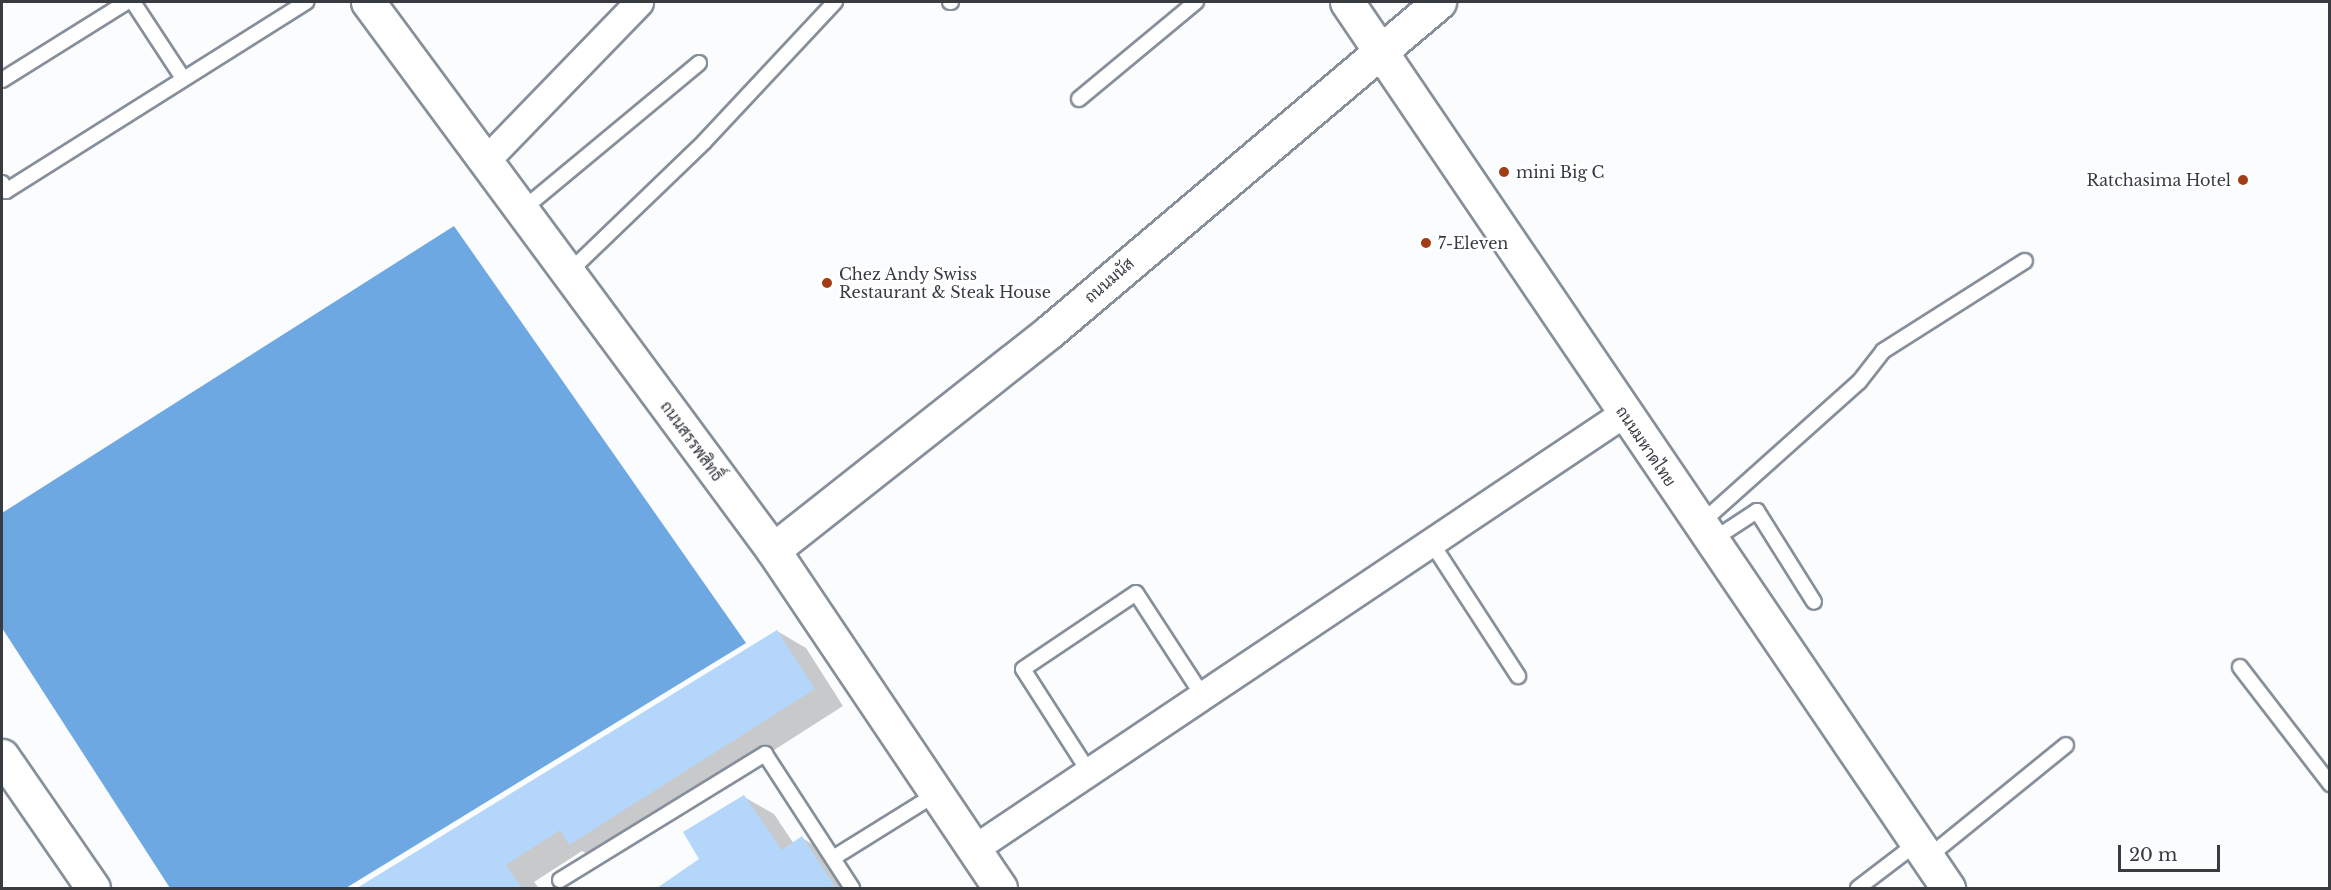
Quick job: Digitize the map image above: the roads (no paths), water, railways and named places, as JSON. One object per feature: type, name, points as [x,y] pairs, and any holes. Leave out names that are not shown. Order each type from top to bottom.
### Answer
[{"type":"street","name":"ถนนสรรพสิทธิ์","points":[[368,2],[773,550],[972,850],[1000,888]]},
{"type":"street","points":[[486,160],[639,2]]},
{"type":"street","name":"ถนนมหาดไทย","points":[[1347,2],[1948,888]]},
{"type":"street","name":"ถนนมนัส","points":[[773,550],[1049,332],[1380,48],[1439,2]]},
{"type":"street","points":[[972,850],[1624,413]]},
{"type":"street","points":[[2,756],[93,888]]},
{"type":"lane","points":[[2,80],[126,2]]},
{"type":"lane","points":[[133,2],[183,78]]},
{"type":"lane","points":[[2,183],[6,191],[306,2]]},
{"type":"lane","points":[[568,273],[704,142],[835,2]]},
{"type":"lane","points":[[1079,99],[1196,2]]},
{"type":"lane","points":[[522,210],[699,63]]},
{"type":"lane","points":[[1705,532],[1859,382],[1883,351],[2025,261]]},
{"type":"lane","points":[[1705,532],[1756,511],[1814,602]]},
{"type":"lane","points":[[1431,542],[1518,676]]},
{"type":"lane","points":[[1089,772],[1023,669],[1136,593],[1203,696]]},
{"type":"lane","points":[[2240,667],[2330,784]]},
{"type":"lane","points":[[1858,888],[1922,850],[2066,745]]},
{"type":"lane","points":[[560,880],[765,754],[852,888]]},
{"type":"lane","points":[[833,858],[936,794]]},
{"type":"water","points":[[454,226],[746,643],[346,888],[170,888],[2,628],[2,513]]},
{"type":"place","name":"mini Big C","points":[[1504,172]]},
{"type":"place","name":"Ratchasima Hotel","points":[[2243,180]]},
{"type":"place","name":"7-Eleven","points":[[1426,243]]},
{"type":"place","name":"Chez Andy Swiss Restaurant & Steak House","points":[[827,283]]}]
